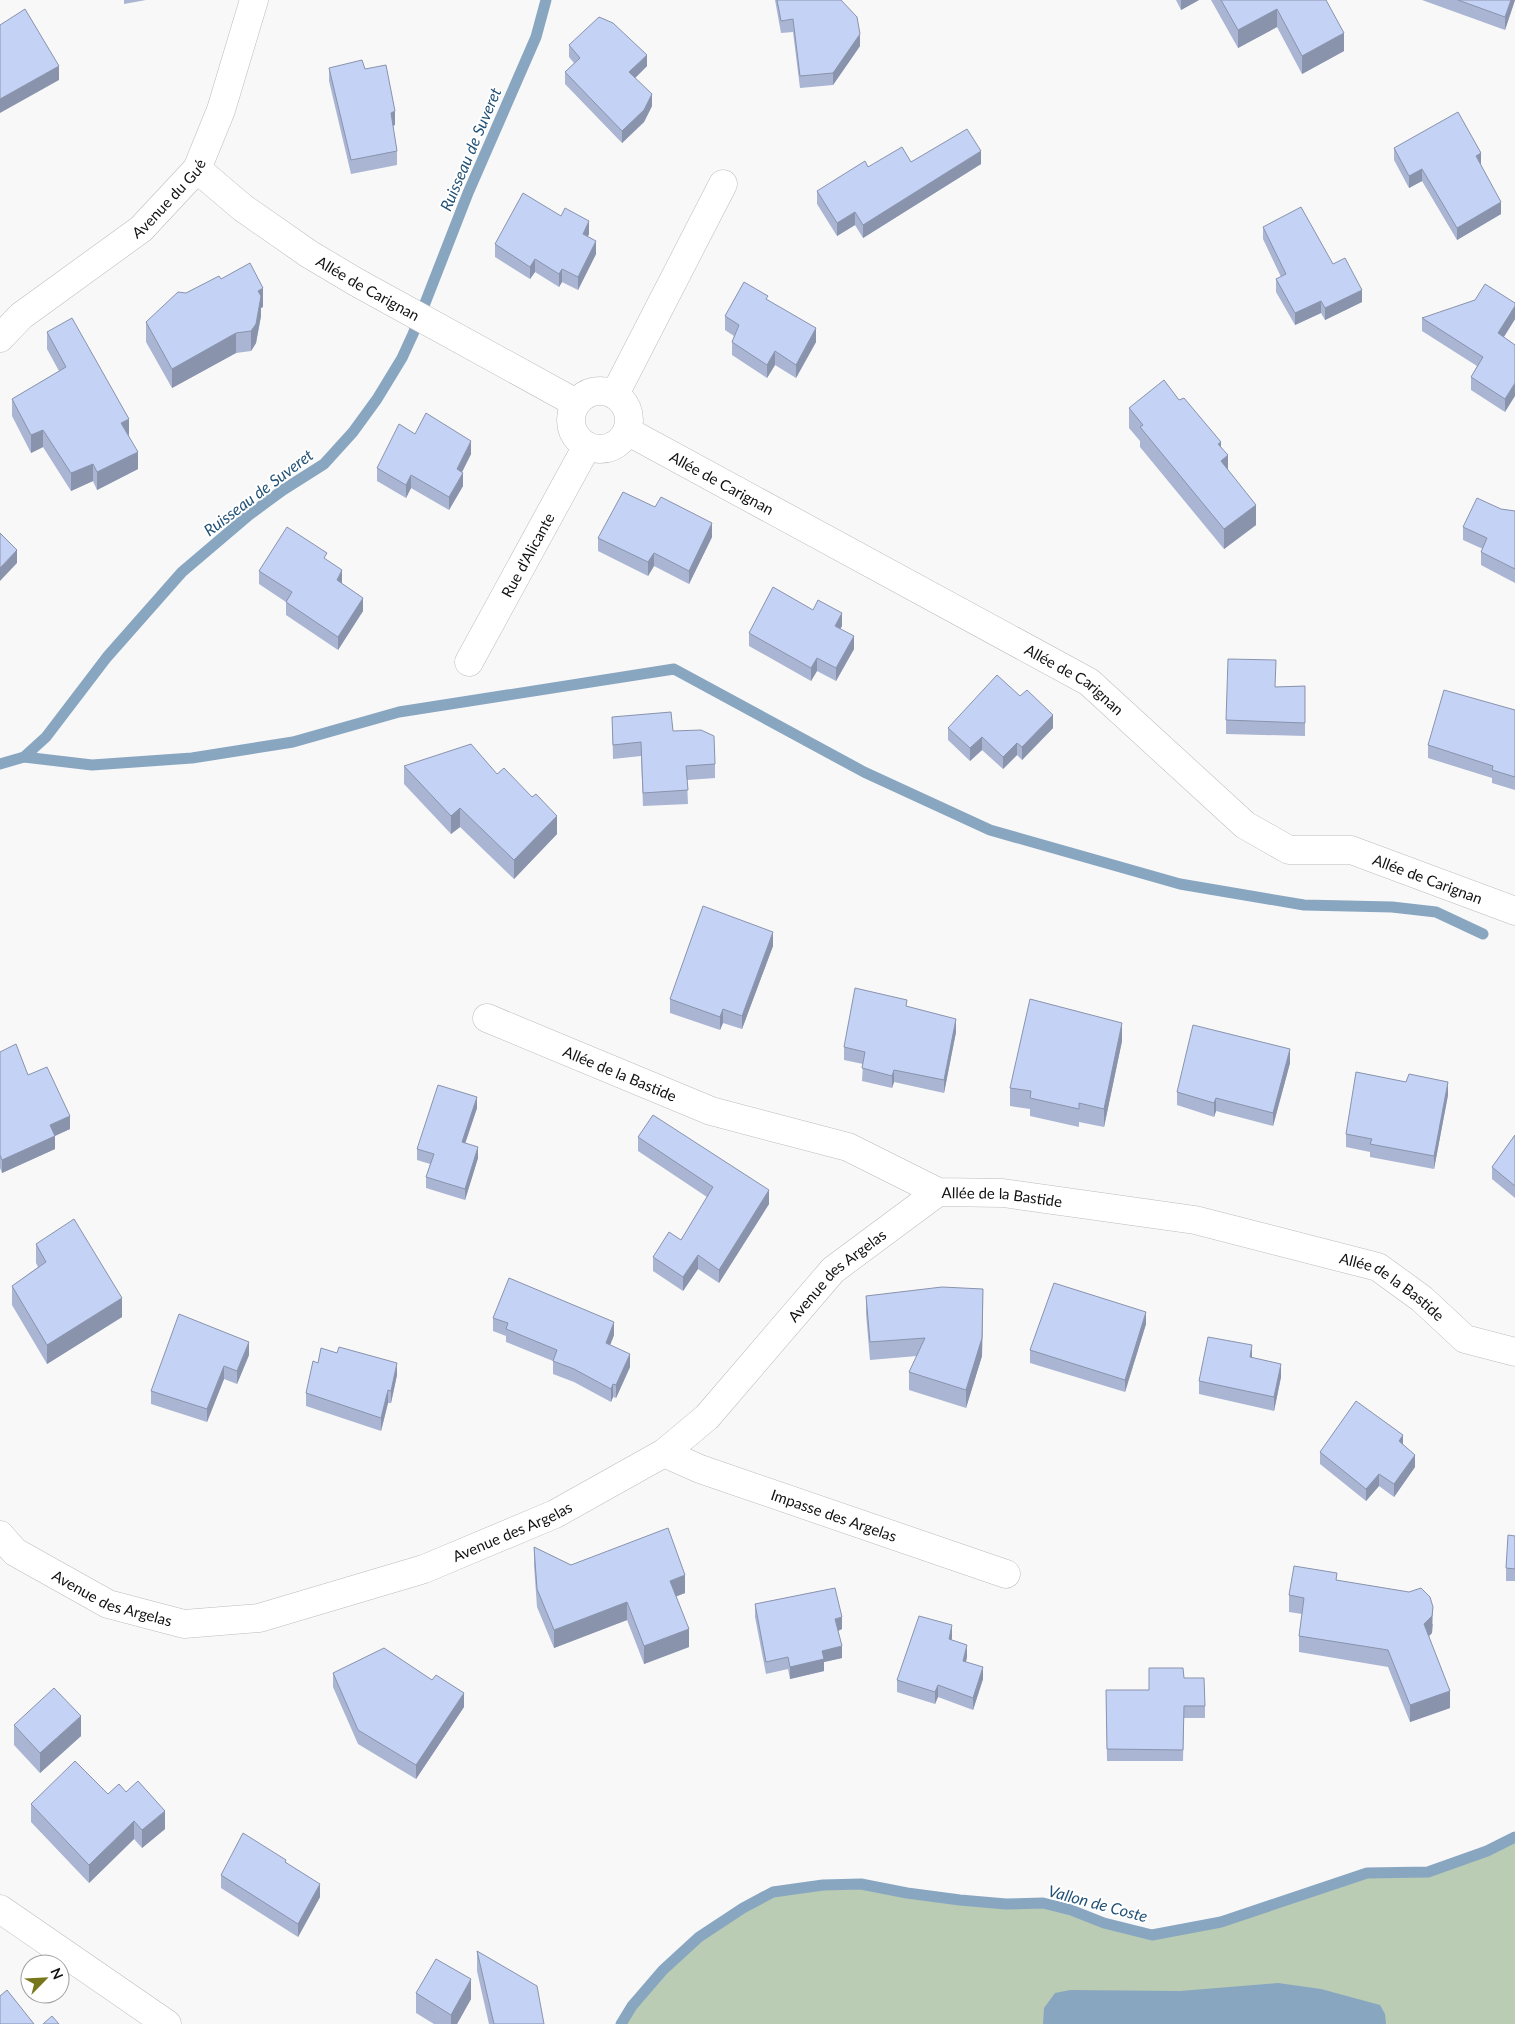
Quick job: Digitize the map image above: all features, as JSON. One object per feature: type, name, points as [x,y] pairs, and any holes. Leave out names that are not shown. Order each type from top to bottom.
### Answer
[{"type":"street","name":"Avenue du Gué","points":[[0,338],[21,316],[141,229],[197,169],[221,110],[254,0]]},
{"type":"street","name":"Allée de Carignan","points":[[197,169],[244,208],[310,254],[356,282],[576,403]]},
{"type":"street","points":[[615,394],[723,184]]},
{"type":"street","points":[[598,391],[615,394],[626,407],[629,415],[627,431],[622,440],[606,449],[596,449],[587,446],[573,432],[571,422],[576,403],[589,392],[598,391]]},
{"type":"street","name":"Allée de Carignan","points":[[627,431],[1089,682],[1245,824],[1289,850],[1351,850],[1515,911]]},
{"type":"street","name":"Rue d'Alicante","points":[[469,662],[587,446]]},
{"type":"street","name":"Allée de la Bastide","points":[[487,1018],[711,1111],[848,1147],[938,1192],[1003,1192],[1195,1220],[1378,1267],[1422,1299],[1465,1339],[1515,1352]]},
{"type":"street","name":"Avenue des Argelas","points":[[5,1547],[108,1604],[184,1624],[259,1618],[424,1569],[555,1514],[664,1453],[707,1417],[833,1270],[938,1192]]},
{"type":"street","name":"Impasse des Argelas","points":[[664,1453],[700,1469],[1006,1574]]},
{"type":"street","points":[[0,1909],[167,2024]]},
{"type":"green space","points":[[1515,1837],[1515,2024],[621,2024],[632,2006],[663,1970],[699,1937],[743,1908],[773,1892],[823,1885],[861,1884],[907,1893],[960,1900],[1006,1904],[1043,1903],[1071,1910],[1105,1923],[1152,1935],[1221,1922],[1367,1873],[1428,1872],[1487,1851]]},
{"type":"water","points":[[1278,1983],[1321,1989],[1380,2005],[1385,2014],[1386,2024],[1043,2024],[1044,2008],[1055,1993],[1070,1990],[1180,1991]]},
{"type":"building","points":[[777,0],[841,0],[857,17],[860,34],[833,73],[800,76],[793,19],[781,21]]},
{"type":"building","points":[[1221,0],[1326,0],[1344,33],[1302,56],[1277,9],[1238,30]]},
{"type":"building","points":[[1458,0],[1511,0],[1505,17]]},
{"type":"building","points":[[25,9],[59,66],[0,99],[0,25]]},
{"type":"building","points":[[599,17],[613,23],[647,55],[629,72],[652,94],[644,110],[622,131],[565,72],[580,58],[569,45]]},
{"type":"building","points":[[362,60],[365,69],[386,65],[395,111],[391,113],[397,151],[351,160],[329,68]]},
{"type":"building","points":[[1458,112],[1481,153],[1476,156],[1501,202],[1457,228],[1422,169],[1409,176],[1394,148]]},
{"type":"building","points":[[967,129],[981,151],[863,225],[855,212],[837,223],[817,191],[865,161],[868,167],[902,147],[911,162]]},
{"type":"building","points":[[523,193],[561,216],[565,208],[589,221],[583,234],[596,241],[578,277],[562,269],[559,274],[535,259],[530,267],[495,244]]},
{"type":"building","points":[[1301,207],[1333,264],[1345,258],[1362,290],[1325,308],[1321,301],[1295,313],[1276,279],[1286,274],[1263,227]]},
{"type":"building","points":[[250,263],[263,288],[258,291],[261,296],[256,324],[251,331],[236,333],[172,369],[146,322],[178,292],[186,293],[219,276],[221,279]]},
{"type":"building","points":[[744,282],[768,296],[766,299],[816,328],[796,365],[775,351],[767,365],[732,342],[739,325],[725,316]]},
{"type":"building","points":[[1485,284],[1515,303],[1498,333],[1515,345],[1515,383],[1505,399],[1471,377],[1483,357],[1422,318],[1475,300]]},
{"type":"building","points":[[72,318],[129,419],[121,423],[138,452],[97,472],[93,464],[71,473],[43,430],[31,435],[12,399],[66,367],[47,332]]},
{"type":"building","points":[[1164,380],[1179,400],[1184,398],[1221,442],[1218,444],[1228,455],[1221,461],[1256,505],[1224,529],[1140,427],[1143,425],[1129,408]]},
{"type":"building","points":[[426,413],[471,441],[457,469],[463,473],[449,497],[411,475],[406,485],[377,468],[399,424],[415,434]]},
{"type":"building","points":[[623,492],[655,507],[661,497],[712,523],[689,571],[654,553],[648,562],[598,538]]},
{"type":"building","points":[[1477,498],[1501,509],[1515,511],[1515,569],[1481,552],[1487,538],[1463,527]]},
{"type":"building","points":[[287,527],[327,553],[324,558],[342,570],[337,580],[363,598],[338,637],[286,602],[292,592],[259,571]]},
{"type":"building","points":[[0,533],[17,550],[0,568]]},
{"type":"building","points":[[773,587],[813,610],[818,600],[842,613],[835,626],[854,636],[836,668],[817,658],[811,668],[749,633]]},
{"type":"building","points":[[1228,659],[1276,660],[1275,687],[1305,686],[1305,723],[1226,720]]},
{"type":"building","points":[[997,675],[1020,696],[1027,690],[1053,715],[1022,747],[1017,743],[1003,757],[982,737],[970,748],[948,728]]},
{"type":"building","points":[[1444,690],[1515,710],[1515,777],[1492,770],[1493,766],[1428,745]]},
{"type":"building","points":[[671,712],[673,731],[701,730],[714,736],[715,764],[686,766],[688,790],[643,793],[641,742],[613,745],[612,717]]},
{"type":"building","points":[[471,744],[497,774],[504,768],[532,797],[536,794],[557,816],[514,860],[460,808],[451,816],[404,766]]},
{"type":"building","points":[[703,906],[773,932],[742,1016],[723,1009],[720,1017],[670,999]]},
{"type":"building","points":[[855,988],[907,1000],[906,1006],[956,1019],[944,1080],[894,1070],[892,1076],[862,1068],[865,1052],[844,1047]]},
{"type":"building","points":[[1030,999],[1122,1023],[1104,1109],[1079,1103],[1079,1109],[1030,1098],[1031,1091],[1010,1088]]},
{"type":"building","points":[[1193,1025],[1290,1049],[1273,1113],[1216,1098],[1214,1103],[1177,1092]]},
{"type":"building","points":[[16,1044],[28,1075],[47,1067],[70,1116],[50,1125],[55,1136],[2,1160],[0,1155],[0,1052]]},
{"type":"building","points":[[1356,1072],[1406,1082],[1409,1074],[1448,1082],[1434,1156],[1370,1144],[1372,1139],[1346,1134]]},
{"type":"building","points":[[438,1085],[477,1097],[462,1142],[478,1147],[465,1189],[426,1177],[434,1154],[417,1149]]},
{"type":"building","points":[[653,1115],[769,1190],[719,1270],[698,1255],[683,1277],[653,1257],[669,1232],[681,1240],[713,1187],[638,1137]]},
{"type":"building","points":[[1515,1135],[1515,1186],[1492,1167]]},
{"type":"building","points":[[74,1219],[122,1298],[47,1345],[12,1286],[46,1262],[36,1244]]},
{"type":"building","points":[[509,1278],[614,1322],[606,1343],[630,1354],[616,1385],[613,1384],[611,1389],[574,1369],[553,1361],[557,1350],[506,1329],[508,1323],[493,1318]]},
{"type":"building","points":[[1054,1283],[1146,1312],[1125,1380],[1030,1350]]},
{"type":"building","points":[[942,1287],[983,1289],[982,1338],[966,1390],[909,1372],[925,1338],[870,1342],[866,1296]]},
{"type":"building","points":[[179,1314],[249,1342],[237,1371],[224,1366],[207,1409],[151,1391]]},
{"type":"building","points":[[1208,1337],[1252,1345],[1250,1357],[1281,1364],[1274,1397],[1199,1381]]},
{"type":"building","points":[[339,1347],[397,1363],[391,1391],[388,1390],[381,1418],[306,1393],[313,1361],[318,1363],[321,1348],[337,1353]]},
{"type":"building","points":[[1356,1401],[1403,1435],[1399,1441],[1415,1455],[1394,1484],[1379,1474],[1366,1489],[1320,1452]]},
{"type":"building","points":[[668,1528],[685,1575],[670,1581],[689,1629],[644,1646],[627,1602],[554,1630],[537,1589],[534,1547],[571,1565]]},
{"type":"building","points":[[1508,1535],[1515,1536],[1515,1569],[1506,1568]]},
{"type":"building","points":[[1294,1566],[1337,1573],[1336,1580],[1409,1592],[1421,1588],[1430,1597],[1433,1607],[1432,1616],[1424,1624],[1450,1691],[1410,1705],[1388,1650],[1299,1636],[1304,1598],[1289,1595]]},
{"type":"building","points":[[835,1588],[842,1617],[835,1619],[842,1646],[822,1651],[824,1659],[790,1667],[788,1657],[766,1662],[755,1604]]},
{"type":"building","points":[[919,1616],[952,1625],[949,1639],[967,1645],[963,1661],[983,1667],[973,1698],[938,1685],[935,1692],[897,1680]]},
{"type":"building","points":[[384,1648],[432,1680],[436,1675],[464,1693],[416,1765],[358,1730],[333,1673]]},
{"type":"building","points":[[1149,1668],[1183,1668],[1184,1678],[1204,1678],[1205,1706],[1184,1706],[1183,1750],[1107,1749],[1106,1690],[1149,1690]]},
{"type":"building","points":[[54,1688],[81,1716],[40,1753],[14,1725]]},
{"type":"building","points":[[75,1761],[108,1794],[119,1784],[126,1792],[138,1781],[165,1811],[142,1830],[134,1821],[89,1865],[31,1804]]},
{"type":"building","points":[[243,1833],[320,1884],[298,1924],[221,1875]]},
{"type":"building","points":[[477,1951],[537,1986],[544,2024],[494,2024]]},
{"type":"building","points":[[436,1959],[471,1979],[451,2015],[416,1993]]},
{"type":"building","points":[[7,1990],[34,2024],[0,2024],[0,1996]]},
{"type":"building","points":[[52,2016],[59,2024],[43,2024]]},
{"type":"waterway","name":"Ruisseau de Suveret","points":[[0,764],[24,757],[46,737],[107,657],[182,572],[249,515],[283,490],[324,464],[353,432],[377,399],[402,358],[413,334],[468,193],[536,37],[546,0]]},
{"type":"waterway","points":[[24,757],[92,765],[192,758],[293,742],[399,712],[674,669],[864,772],[990,830],[1180,884],[1304,905],[1392,907],[1436,912],[1483,934]]},
{"type":"waterway","name":"Vallon de Coste","points":[[621,2024],[632,2006],[663,1970],[699,1937],[743,1908],[773,1892],[823,1885],[861,1884],[907,1893],[960,1900],[1006,1904],[1043,1903],[1071,1910],[1104,1923],[1152,1935],[1221,1922],[1367,1873],[1428,1872],[1487,1851],[1515,1837]]}]
